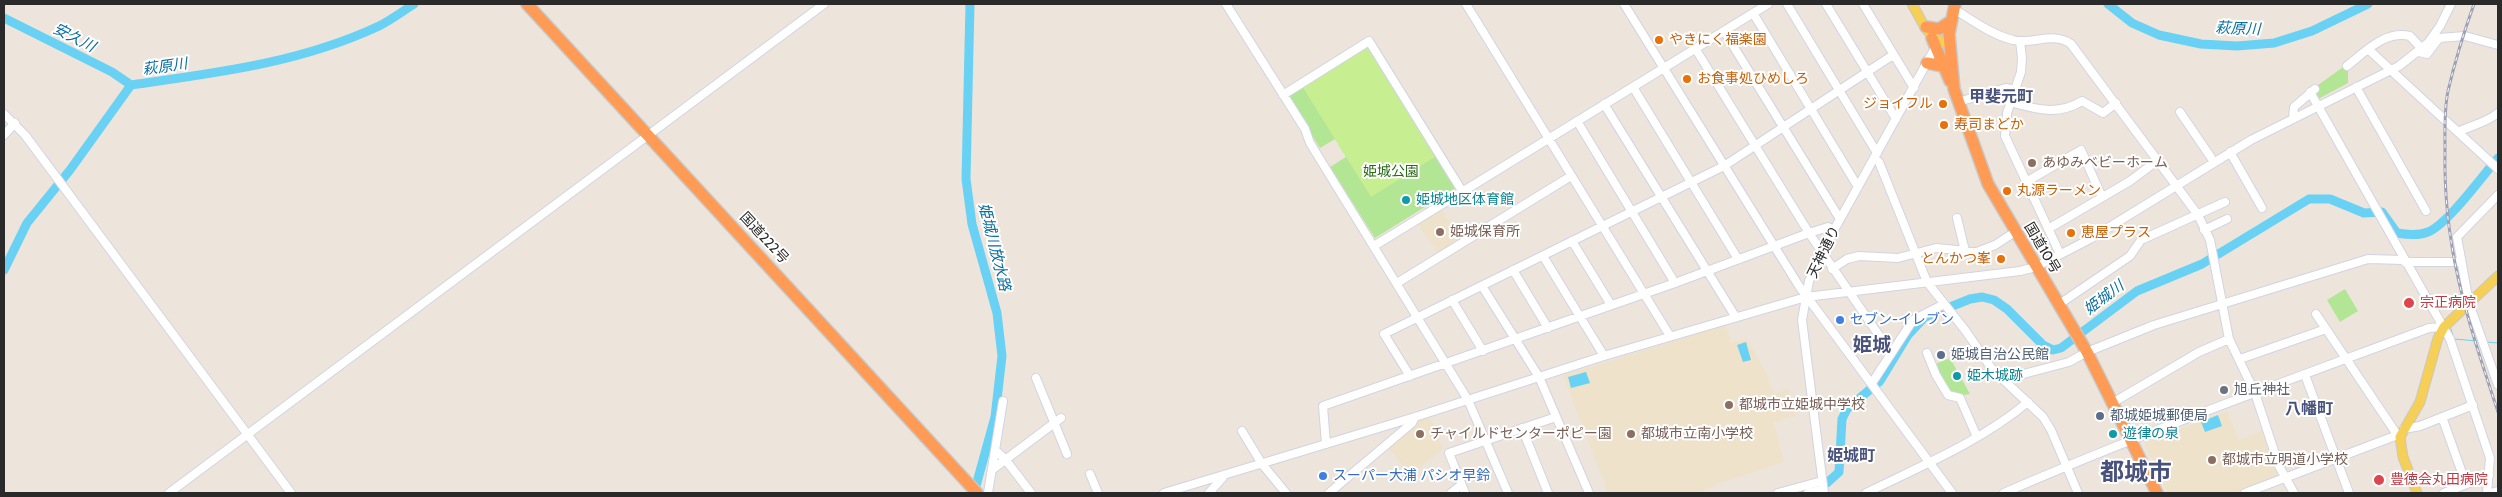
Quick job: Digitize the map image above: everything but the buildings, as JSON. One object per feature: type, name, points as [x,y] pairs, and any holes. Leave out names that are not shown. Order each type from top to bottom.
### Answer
[{"type":"highway","name":"国道222号","points":[[527,4],[977,493]]},
{"type":"highway","name":"国道10号","points":[[1954,6],[1949,43],[1954,89],[1988,184],[2087,352],[2114,402],[2157,493]]},
{"type":"highway","points":[[1926,27],[1940,29],[1951,21]]},
{"type":"highway","points":[[1934,43],[1942,66],[1954,89]]},
{"type":"highway","points":[[1927,64],[1942,66]]},
{"type":"main road","points":[[1912,4],[1934,43],[1949,43]]},
{"type":"main road","points":[[2417,493],[2403,457],[2402,433],[2420,402],[2438,338],[2444,327],[2498,276]]},
{"type":"street","points":[[169,493],[824,4]]},
{"type":"street","points":[[1226,4],[1468,400],[1508,493]]},
{"type":"street","points":[[1466,4],[1670,336]]},
{"type":"street","points":[[1624,4],[1806,297],[1931,462],[1952,493]]},
{"type":"street","points":[[1374,246],[1768,4]]},
{"type":"street","points":[[1787,4],[1876,155],[1927,282],[1992,369],[2042,417],[2051,430],[2078,493]]},
{"type":"street","points":[[1826,4],[1896,119]]},
{"type":"street","points":[[1863,4],[1914,88]]},
{"type":"street","points":[[1164,493],[1415,417],[1604,356],[1806,297],[2036,267],[2090,239],[2230,152],[2389,71],[2420,50],[2440,26],[2451,4]]},
{"type":"street","points":[[1954,6],[2000,36],[2020,42],[2054,38],[2066,40],[2116,103],[2198,215],[2214,252],[2221,306],[2229,339],[2255,393],[2279,466],[2294,493]]},
{"type":"street","points":[[1753,13],[1858,187]]},
{"type":"street","points":[[1724,31],[1840,219]]},
{"type":"street","points":[[2347,66],[2368,49],[2385,39],[2406,35],[2415,40],[2420,50],[2427,54],[2439,38],[2465,36],[2498,45]]},
{"type":"street","points":[[1283,95],[1369,41],[1462,191]]},
{"type":"street","points":[[2020,42],[2021,72],[2010,102],[2005,136],[2060,254]]},
{"type":"street","name":"天神通り","points":[[1823,488],[1802,320],[1809,281],[1834,230],[1927,64],[1934,43]]},
{"type":"street","points":[[1695,48],[1832,269],[1891,353]]},
{"type":"street","points":[[2368,49],[2389,71],[2495,166]]},
{"type":"street","points":[[1410,376],[1384,334],[1724,166],[1893,54]]},
{"type":"street","points":[[1633,87],[1738,259]]},
{"type":"street","points":[[2356,87],[2426,211]]},
{"type":"street","points":[[1958,102],[2006,88],[2015,90]]},
{"type":"street","points":[[2293,119],[2294,108],[2313,91],[2319,106],[2378,215],[2450,339],[2490,458],[2489,493],[2498,491]]},
{"type":"street","points":[[2010,102],[2040,110],[2056,111],[2071,108],[2082,101],[2104,113],[2116,103]]},
{"type":"street","points":[[1604,104],[1736,316]]},
{"type":"street","points":[[2180,112],[2214,162]]},
{"type":"street","points":[[2458,132],[2473,124],[2487,122],[2498,113]]},
{"type":"street","points":[[4,114],[15,123],[51,169],[246,436],[291,493]]},
{"type":"street","points":[[1576,121],[1675,283]]},
{"type":"street","points":[[4,136],[15,123]]},
{"type":"street","points":[[2026,182],[2081,150],[2102,196]]},
{"type":"street","points":[[2230,152],[2262,208]]},
{"type":"street","points":[[2048,229],[2130,180],[2158,160]]},
{"type":"street","points":[[1397,283],[1571,176]]},
{"type":"street","points":[[2498,195],[2457,237],[2460,262],[2470,303],[2498,385]]},
{"type":"street","points":[[2058,305],[2130,256],[2141,240],[2225,202]]},
{"type":"street","points":[[1957,218],[1965,251]]},
{"type":"street","points":[[2204,230],[2227,219]]},
{"type":"street","points":[[1326,444],[1323,406],[1548,328],[1644,292],[1675,283],[1809,233],[1828,228],[1834,230]]},
{"type":"street","points":[[1832,269],[1847,259],[1859,256],[1898,258],[1936,248],[1977,252],[1995,245],[2015,232]]},
{"type":"street","points":[[1572,241],[1611,305]]},
{"type":"street","points":[[1543,256],[1604,356]]},
{"type":"street","points":[[2004,381],[2012,376],[2069,362],[2087,352],[2154,325],[2221,306],[2368,259],[2460,262]]},
{"type":"street","points":[[1513,270],[1548,328]]},
{"type":"street","points":[[1482,286],[1539,377],[1589,493]]},
{"type":"street","points":[[1452,300],[1483,351]]},
{"type":"street","points":[[1872,383],[1913,320],[1946,307]]},
{"type":"street","points":[[2316,314],[2396,434],[2402,433]]},
{"type":"street","points":[[2004,493],[2066,466],[2305,374],[2429,328],[2444,327]]},
{"type":"street","points":[[2240,359],[2326,329]]},
{"type":"street","points":[[2114,402],[2200,352],[2229,339]]},
{"type":"street","points":[[1926,353],[1948,395],[1960,398],[1976,437]]},
{"type":"street","points":[[2305,374],[2349,493]]},
{"type":"street","points":[[1036,378],[1067,454]]},
{"type":"street","points":[[988,493],[1004,401]]},
{"type":"street","points":[[1866,493],[1931,462],[1976,437],[2010,417],[2028,402]]},
{"type":"street","points":[[2244,493],[2286,479],[2473,405]]},
{"type":"street","points":[[1329,493],[1412,423],[1415,417]]},
{"type":"street","points":[[1465,493],[1449,452],[1556,417]]},
{"type":"street","points":[[2442,417],[2466,484]]},
{"type":"street","points":[[993,469],[1061,418]]},
{"type":"street","points":[[1522,428],[1548,493]]},
{"type":"street","points":[[1242,431],[1262,464],[1286,493]]},
{"type":"street","points":[[995,450],[1005,459],[1031,493]]},
{"type":"street","points":[[1090,474],[1098,493]]},
{"type":"street","points":[[2444,493],[2489,475]]},
{"type":"street","points":[[1209,493],[1223,476]]},
{"type":"street","points":[[1451,493],[1461,485]]},
{"type":"street","points":[[1778,493],[1823,488]]},
{"type":"street","points":[[1808,493],[1823,488]]},
{"type":"shaded area","name":"姫城保育所","points":[[1441,208],[1462,242],[1439,255],[1417,223]]},
{"type":"shaded area","points":[[1726,325],[1731,343],[1747,339],[1765,371],[1774,394],[1788,388],[1796,416],[1774,422],[1784,462],[1717,484],[1700,493],[1608,493],[1563,375]]},
{"type":"shaded area","name":"都城市立明道小学校","points":[[2227,411],[2239,440],[2262,431],[2278,478],[2235,493],[2168,493],[2144,443]]},
{"type":"shaded area","name":"チャイルドセンターポピー園","points":[[1430,417],[1443,449],[1411,475],[1387,447],[1419,420]]},
{"type":"green space","name":"姫城公園","points":[[1368,44],[1457,187],[1375,238],[1330,167],[1346,157],[1335,139],[1320,148],[1286,95]]},
{"type":"green space","name":"姫城公園","points":[[1368,44],[1438,155],[1371,197],[1302,86]]},
{"type":"green space","points":[[2346,65],[2348,68],[2348,83],[2318,99],[2313,92],[2314,88]]},
{"type":"green space","points":[[2345,289],[2358,311],[2340,322],[2327,300]]},
{"type":"green space","points":[[1950,358],[1970,394],[1963,395],[1951,392],[1943,383],[1933,365]]},
{"type":"water","points":[[1746,342],[1751,360],[1743,362],[1737,345]]},
{"type":"water","points":[[1586,372],[1590,383],[1571,388],[1568,377]]},
{"type":"water","points":[[2218,415],[2222,426],[2205,432],[2201,422]]},
{"type":"waterway","name":"萩原川","points":[[4,270],[27,223],[70,170],[131,85],[226,71],[288,58],[349,39],[379,26],[414,4]]},
{"type":"waterway","name":"姫城川放水路","points":[[970,4],[966,179],[972,224],[997,313],[1002,356],[995,417],[974,493]]},
{"type":"waterway","name":"萩原川","points":[[2108,4],[2132,23],[2159,35],[2201,44],[2237,46],[2274,43],[2312,31],[2368,4]]},
{"type":"waterway","name":"安久川","points":[[4,18],[112,72],[131,85]]},
{"type":"waterway","name":"姫城川","points":[[1793,493],[1827,483],[1839,472],[1842,419],[1847,409],[1880,381],[1908,335],[1925,317],[1970,299],[1982,297],[1994,300],[2007,309],[2043,345],[2053,350],[2061,348],[2137,291],[2202,264],[2309,199],[2330,199],[2364,213],[2382,212],[2397,233],[2413,235],[2428,232],[2436,228],[2455,210],[2498,158]]},
{"type":"waterway","points":[[2451,329],[2454,339],[2478,341]]},
{"type":"waterway","points":[[2487,342],[2498,343]]},
{"type":"railway","points":[[2474,4],[2463,36],[2447,98],[2445,187],[2453,253],[2460,284],[2477,347],[2498,412]]},
{"type":"place","name":"やきにく福楽園","points":[[1659,40]]},
{"type":"place","name":"お食事処ひめしろ","points":[[1687,79]]},
{"type":"place","name":"ジョイフル","points":[[1943,104]]},
{"type":"place","name":"寿司まどか","points":[[1944,125]]},
{"type":"place","name":"あゆみベビーホーム","points":[[2032,163]]},
{"type":"place","name":"丸源ラーメン","points":[[2007,191]]},
{"type":"place","name":"姫城地区体育館","points":[[1406,200]]},
{"type":"place","name":"姫城保育所","points":[[1440,232]]},
{"type":"place","name":"恵屋プラス","points":[[2071,233]]},
{"type":"place","name":"とんかつ峯","points":[[2001,259]]},
{"type":"place","name":"宗正病院","points":[[2409,303]]},
{"type":"place","name":"セブン-イレブン","points":[[1840,320]]},
{"type":"place","name":"姫城自治公民館","points":[[1941,355]]},
{"type":"place","name":"姫木城跡","points":[[1957,376]]},
{"type":"place","name":"旭丘神社","points":[[2224,390]]},
{"type":"place","name":"都城市立姫城中学校","points":[[1729,405]]},
{"type":"place","name":"都城姫城郵便局","points":[[2100,416]]},
{"type":"place","name":"チャイルドセンターポピー園","points":[[1420,434]]},
{"type":"place","name":"都城市立南小学校","points":[[1631,434]]},
{"type":"place","name":"遊律の泉","points":[[2113,434]]},
{"type":"place","name":"都城市立明道小学校","points":[[2212,460]]},
{"type":"place","name":"スーパー大浦 パシオ早鈴","points":[[1323,476]]},
{"type":"place","name":"豊徳会丸田病院","points":[[2379,480]]},
{"type":"district","name":"甲斐元町","points":[[2001,97]]},
{"type":"district","name":"姫城","points":[[1872,345]]},
{"type":"district","name":"八幡町","points":[[2309,409]]},
{"type":"district","name":"姫城町","points":[[1851,456]]},
{"type":"district","name":"都城市","points":[[2136,473]]}]
